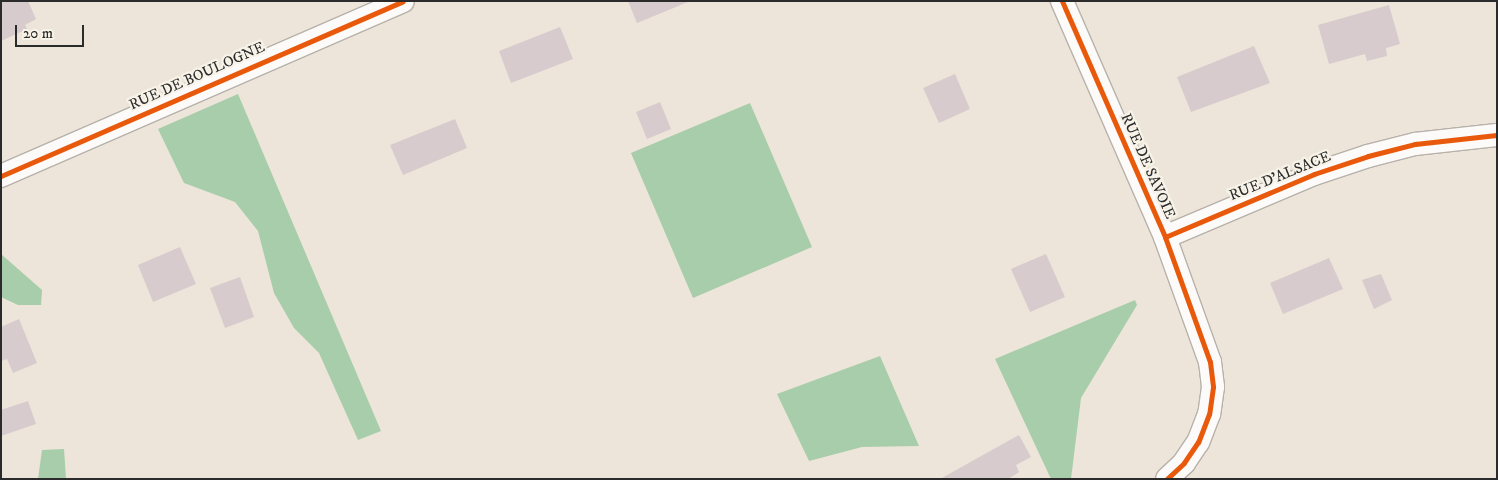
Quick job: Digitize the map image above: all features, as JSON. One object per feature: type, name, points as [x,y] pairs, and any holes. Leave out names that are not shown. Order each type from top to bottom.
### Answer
[{"type":"street","name":"RUE DE BOULOGNE","points":[[1,176],[403,1]]},
{"type":"street","name":"RUE DE SAVOIE","points":[[1062,1],[1165,237],[1210,362],[1213,387],[1209,414],[1198,442],[1184,463],[1167,479]]},
{"type":"street","name":"RUE D'ALSACE","points":[[1165,237],[1314,174],[1368,156],[1414,144],[1497,135]]},
{"type":"green space","points":[[238,94],[381,431],[358,440],[319,353],[294,328],[274,293],[258,231],[235,202],[184,183],[158,129]]},
{"type":"green space","points":[[750,103],[812,247],[693,298],[631,153]]},
{"type":"green space","points":[[1,254],[42,290],[41,305],[18,305],[1,297]]},
{"type":"green space","points":[[1135,300],[1137,305],[1081,398],[1071,479],[1051,479],[995,359]]},
{"type":"green space","points":[[880,356],[919,446],[862,447],[809,461],[777,394]]},
{"type":"green space","points":[[64,449],[66,479],[38,479],[42,450]]},
{"type":"building","points":[[1,1],[28,1],[36,19],[25,25],[27,29],[1,41]]},
{"type":"building","points":[[628,1],[688,1],[688,2],[637,23]]},
{"type":"building","points":[[1389,5],[1400,44],[1386,48],[1387,56],[1367,61],[1365,54],[1329,64],[1318,25]]},
{"type":"building","points":[[560,27],[573,59],[511,83],[499,51]]},
{"type":"building","points":[[1254,46],[1270,83],[1191,112],[1177,77]]},
{"type":"building","points":[[955,74],[970,109],[939,123],[923,88]]},
{"type":"building","points":[[660,102],[671,129],[647,139],[636,112]]},
{"type":"building","points":[[455,119],[467,148],[403,175],[390,145]]},
{"type":"building","points":[[180,247],[196,284],[153,302],[138,265]]},
{"type":"building","points":[[1046,254],[1065,297],[1030,312],[1011,269]]},
{"type":"building","points":[[1329,258],[1343,289],[1283,314],[1270,283]]},
{"type":"building","points":[[1381,274],[1392,300],[1374,309],[1362,280]]},
{"type":"building","points":[[240,277],[254,317],[225,328],[210,288]]},
{"type":"building","points":[[19,319],[37,363],[13,373],[7,359],[1,361],[1,327]]},
{"type":"building","points":[[28,401],[36,424],[1,436],[1,410]]},
{"type":"building","points":[[1019,435],[1031,457],[1016,465],[1019,472],[1008,479],[940,479]]},
{"type":"cycle path","points":[[1,176],[403,1]]},
{"type":"cycle path","points":[[1062,1],[1165,237],[1210,362],[1213,387],[1209,414],[1198,442],[1184,463],[1167,479]]},
{"type":"cycle path","points":[[1165,237],[1314,174],[1368,156],[1415,144],[1497,135]]}]
